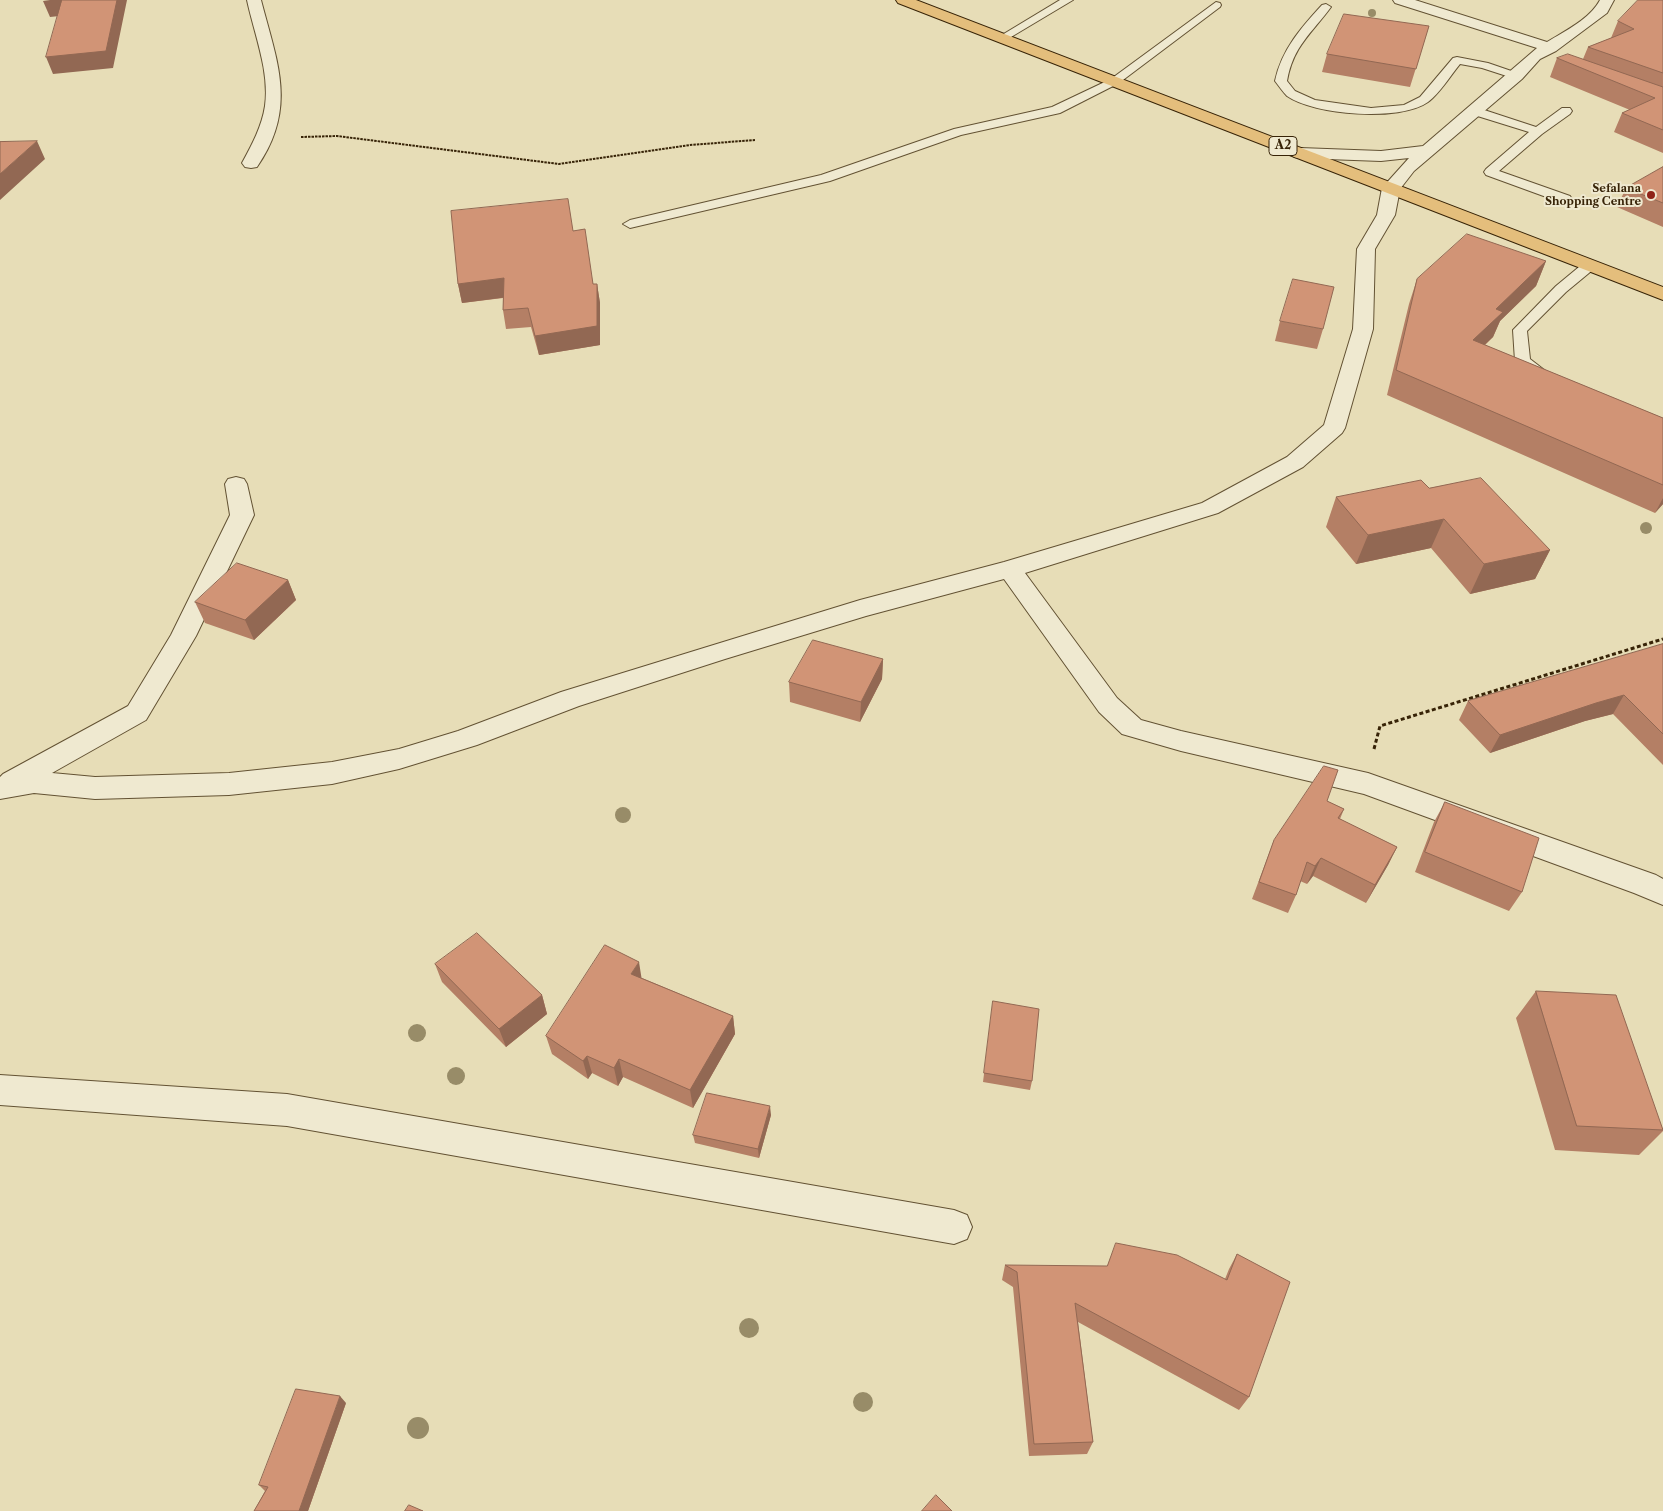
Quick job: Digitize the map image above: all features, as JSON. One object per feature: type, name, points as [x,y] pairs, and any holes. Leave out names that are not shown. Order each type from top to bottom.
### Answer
[{"type":"main road","name":"A2","points":[[903,0],[1663,294]]},
{"type":"street","points":[[251,163],[264,139],[274,100],[254,0]]},
{"type":"street","points":[[1400,0],[1552,55]]},
{"type":"street","points":[[2,783],[34,782],[95,788],[229,784],[332,773],[399,759],[467,738],[570,699],[707,656],[860,609],[1010,569],[1210,508],[1295,462],[1334,428],[1363,329],[1366,249],[1386,215],[1391,188],[1408,167],[1516,76],[1535,56],[1552,55],[1602,10],[1606,0]]},
{"type":"street","points":[[1300,153],[1381,156],[1429,150]]},
{"type":"street","points":[[2,783],[137,713],[183,636],[242,515],[236,484]]},
{"type":"street","points":[[1010,569],[1108,705],[1132,727],[1181,741],[1368,784],[1646,884],[1663,893]]},
{"type":"street","points":[[0,1090],[287,1110],[954,1227]]},
{"type":"lane","points":[[1002,38],[1068,0]]},
{"type":"lane","points":[[630,224],[825,178],[958,132],[1056,110],[1115,81],[1216,5]]},
{"type":"lane","points":[[1326,7],[1296,40],[1283,64],[1281,81],[1291,93],[1312,104],[1371,112],[1407,108],[1424,100],[1457,60],[1484,65],[1516,76]]},
{"type":"lane","points":[[1475,111],[1538,132]]},
{"type":"lane","points":[[1565,199],[1490,172],[1566,111]]},
{"type":"lane","points":[[1552,382],[1523,361],[1520,330],[1560,289],[1590,265]]},
{"type":"path","points":[[264,139],[337,136],[559,164],[690,145],[755,140]]},
{"type":"path","points":[[1368,784],[1375,740],[1380,726],[1663,640]]},
{"type":"building","points":[[62,0],[117,0],[106,51],[46,57]]},
{"type":"building","points":[[1638,0],[1663,0],[1663,73],[1588,47],[1634,29],[1618,21]]},
{"type":"building","points":[[1344,14],[1429,26],[1416,69],[1327,54]]},
{"type":"building","points":[[1568,54],[1663,87],[1663,130],[1622,113],[1655,98],[1557,58]]},
{"type":"building","points":[[37,141],[0,174],[0,142]]},
{"type":"building","points":[[1663,167],[1663,203],[1626,188]]},
{"type":"building","points":[[568,199],[573,231],[585,229],[593,284],[597,284],[597,326],[535,336],[528,308],[503,310],[504,278],[458,284],[451,211]]},
{"type":"building","points":[[1467,234],[1546,261],[1496,309],[1503,312],[1473,340],[1663,418],[1663,485],[1396,370],[1417,279]]},
{"type":"building","points":[[1293,279],[1334,287],[1323,329],[1280,321]]},
{"type":"building","points":[[1481,478],[1550,550],[1484,564],[1444,519],[1368,535],[1336,497],[1421,480],[1429,488]]},
{"type":"building","points":[[237,563],[288,580],[245,620],[195,602]]},
{"type":"building","points":[[813,640],[883,659],[861,702],[789,682]]},
{"type":"building","points":[[1663,644],[1663,734],[1624,695],[1500,735],[1468,701]]},
{"type":"building","points":[[1324,766],[1338,770],[1327,801],[1344,809],[1338,818],[1397,847],[1375,885],[1321,858],[1315,866],[1307,862],[1296,895],[1259,882],[1274,840]]},
{"type":"building","points":[[1445,802],[1539,838],[1522,892],[1425,852]]},
{"type":"building","points":[[477,933],[542,995],[499,1029],[435,964]]},
{"type":"building","points":[[605,945],[639,962],[631,974],[733,1016],[690,1090],[619,1059],[614,1068],[587,1056],[583,1061],[546,1036]]},
{"type":"building","points":[[1536,991],[1616,995],[1663,1130],[1577,1126]]},
{"type":"building","points":[[993,1001],[1039,1009],[1032,1081],[984,1073]]},
{"type":"building","points":[[707,1093],[770,1106],[758,1149],[693,1135]]},
{"type":"building","points":[[1116,1243],[1177,1255],[1227,1280],[1237,1254],[1290,1282],[1249,1397],[1075,1303],[1093,1442],[1034,1444],[1017,1272],[1005,1265],[1107,1266]]},
{"type":"building","points":[[296,1389],[340,1396],[299,1511],[254,1511],[268,1487],[259,1485]]},
{"type":"building","points":[[936,1495],[952,1511],[922,1511]]},
{"type":"building","points":[[409,1505],[423,1511],[405,1511]]},
{"type":"place","name":"Sefalana Shopping Centre","points":[[1651,195]]}]
